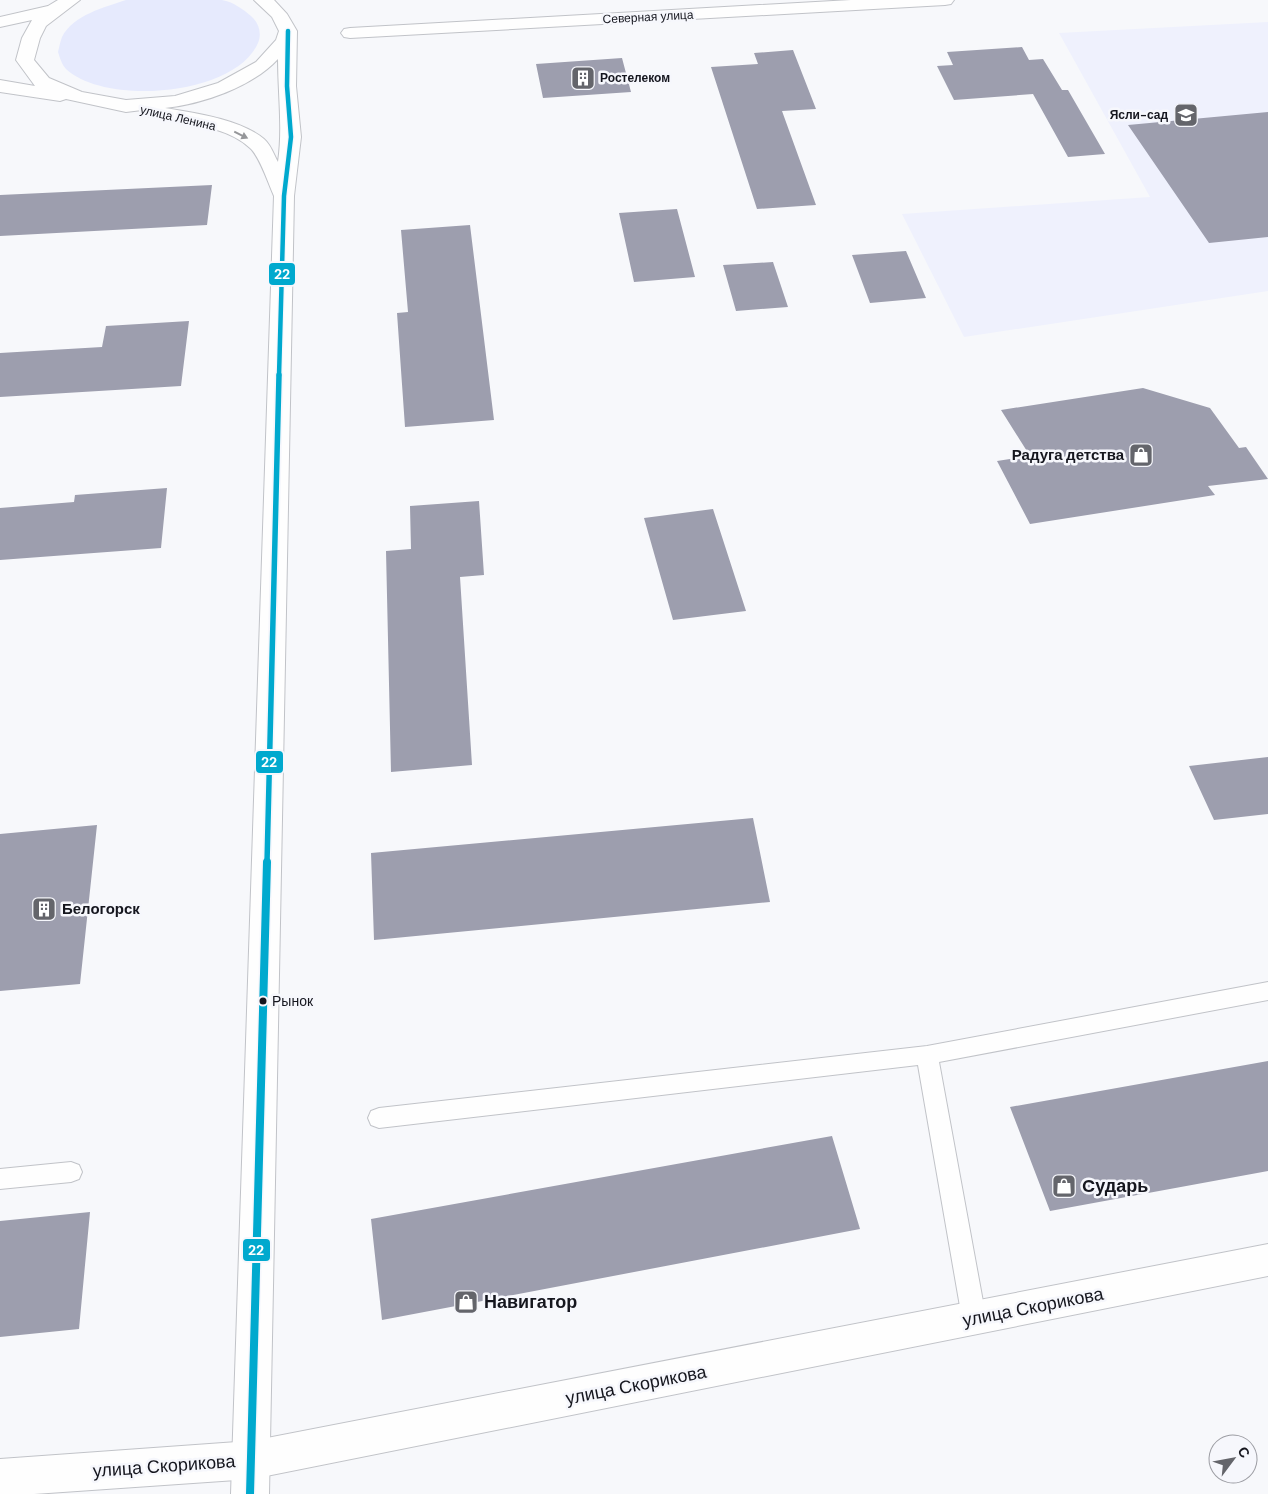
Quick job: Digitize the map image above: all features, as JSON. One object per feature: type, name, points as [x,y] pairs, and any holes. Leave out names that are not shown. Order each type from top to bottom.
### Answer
[{"type":"street","points":[[0,22],[48,11],[71,0]]},
{"type":"street","points":[[126,106],[176,100],[225,87],[262,66],[285,42],[288,31],[285,23],[274,9],[263,0]]},
{"type":"street","name":"Северная улица","points":[[350,33],[945,0]]},
{"type":"street","points":[[48,11],[30,35],[25,60],[42,82],[77,97]]},
{"type":"street","name":"улица Ленина","points":[[251,1477],[284,196],[290,137],[287,86],[288,31]]},
{"type":"street","points":[[0,86],[77,97]]},
{"type":"street","name":"улица Ленина","points":[[77,97],[193,118],[240,133],[259,145],[284,196]]},
{"type":"street","name":"улица Скорикова","points":[[0,1478],[148,1466],[251,1477],[974,1318],[1268,1260]]},
{"type":"lane","points":[[379,1118],[927,1055],[1268,991]]},
{"type":"lane","points":[[927,1055],[974,1318]]},
{"type":"lane","points":[[0,1179],[71,1172]]},
{"type":"shaded area","points":[[126,0],[226,1],[241,8],[254,19],[259,28],[260,36],[258,43],[245,61],[224,75],[198,84],[168,90],[138,91],[110,88],[85,81],[66,69],[58,52],[62,37],[67,29],[90,13]]},
{"type":"shaded area","name":"Ясли-сад","points":[[1268,22],[1268,291],[964,337],[902,214],[1150,197],[1059,33]]},
{"type":"building","points":[[1022,47],[1029,60],[1043,59],[1062,90],[1068,90],[1105,154],[1068,157],[1033,94],[954,100],[937,66],[953,65],[947,52]]},
{"type":"building","points":[[793,50],[816,109],[782,111],[816,205],[757,209],[711,67],[758,64],[754,53]]},
{"type":"building","name":"Ростелеком","points":[[622,58],[631,92],[543,98],[536,64]]},
{"type":"building","points":[[1268,112],[1268,237],[1209,243],[1128,125]]},
{"type":"building","points":[[212,185],[207,225],[0,236],[0,195]]},
{"type":"building","points":[[677,209],[695,277],[634,282],[619,213]]},
{"type":"building","points":[[470,225],[494,420],[405,427],[397,313],[408,312],[401,230]]},
{"type":"building","points":[[906,251],[926,298],[870,303],[852,255]]},
{"type":"building","points":[[773,262],[788,307],[736,311],[723,265]]},
{"type":"building","points":[[189,321],[181,386],[0,397],[0,353],[102,347],[106,326]]},
{"type":"building","name":"Радуга детства","points":[[1143,388],[1210,408],[1239,448],[1246,447],[1268,479],[1208,486],[1215,495],[1030,524],[997,461],[1030,456],[1001,410]]},
{"type":"building","points":[[167,488],[161,548],[0,560],[0,508],[74,502],[75,495]]},
{"type":"building","points":[[479,501],[484,575],[460,577],[472,765],[391,772],[386,551],[411,549],[410,506]]},
{"type":"building","points":[[713,509],[746,611],[673,620],[644,518]]},
{"type":"building","points":[[1268,757],[1268,814],[1214,820],[1189,766]]},
{"type":"building","points":[[753,818],[770,902],[374,940],[371,853]]},
{"type":"building","name":"Белогорск","points":[[97,825],[80,984],[0,991],[0,834]]},
{"type":"building","points":[[1268,1061],[1268,1171],[1050,1211],[1010,1107]]},
{"type":"building","points":[[832,1136],[860,1229],[382,1320],[371,1219]]},
{"type":"building","points":[[90,1212],[79,1329],[0,1337],[0,1221]]},
{"type":"transit line","name":"22","points":[[250,1494],[284,196],[291,137],[287,86],[288,31]]},
{"type":"place","name":"Ростелеком","points":[[583,78]]},
{"type":"place","name":"Ясли-сад","points":[[1186,115]]},
{"type":"place","name":"Радуга детства","points":[[1141,455]]},
{"type":"place","name":"Белогорск","points":[[44,909]]},
{"type":"place","name":"Рынок","points":[[263,1001]]},
{"type":"place","name":"Cударь","points":[[1064,1186]]},
{"type":"place","name":"Навигатор","points":[[466,1302]]}]
